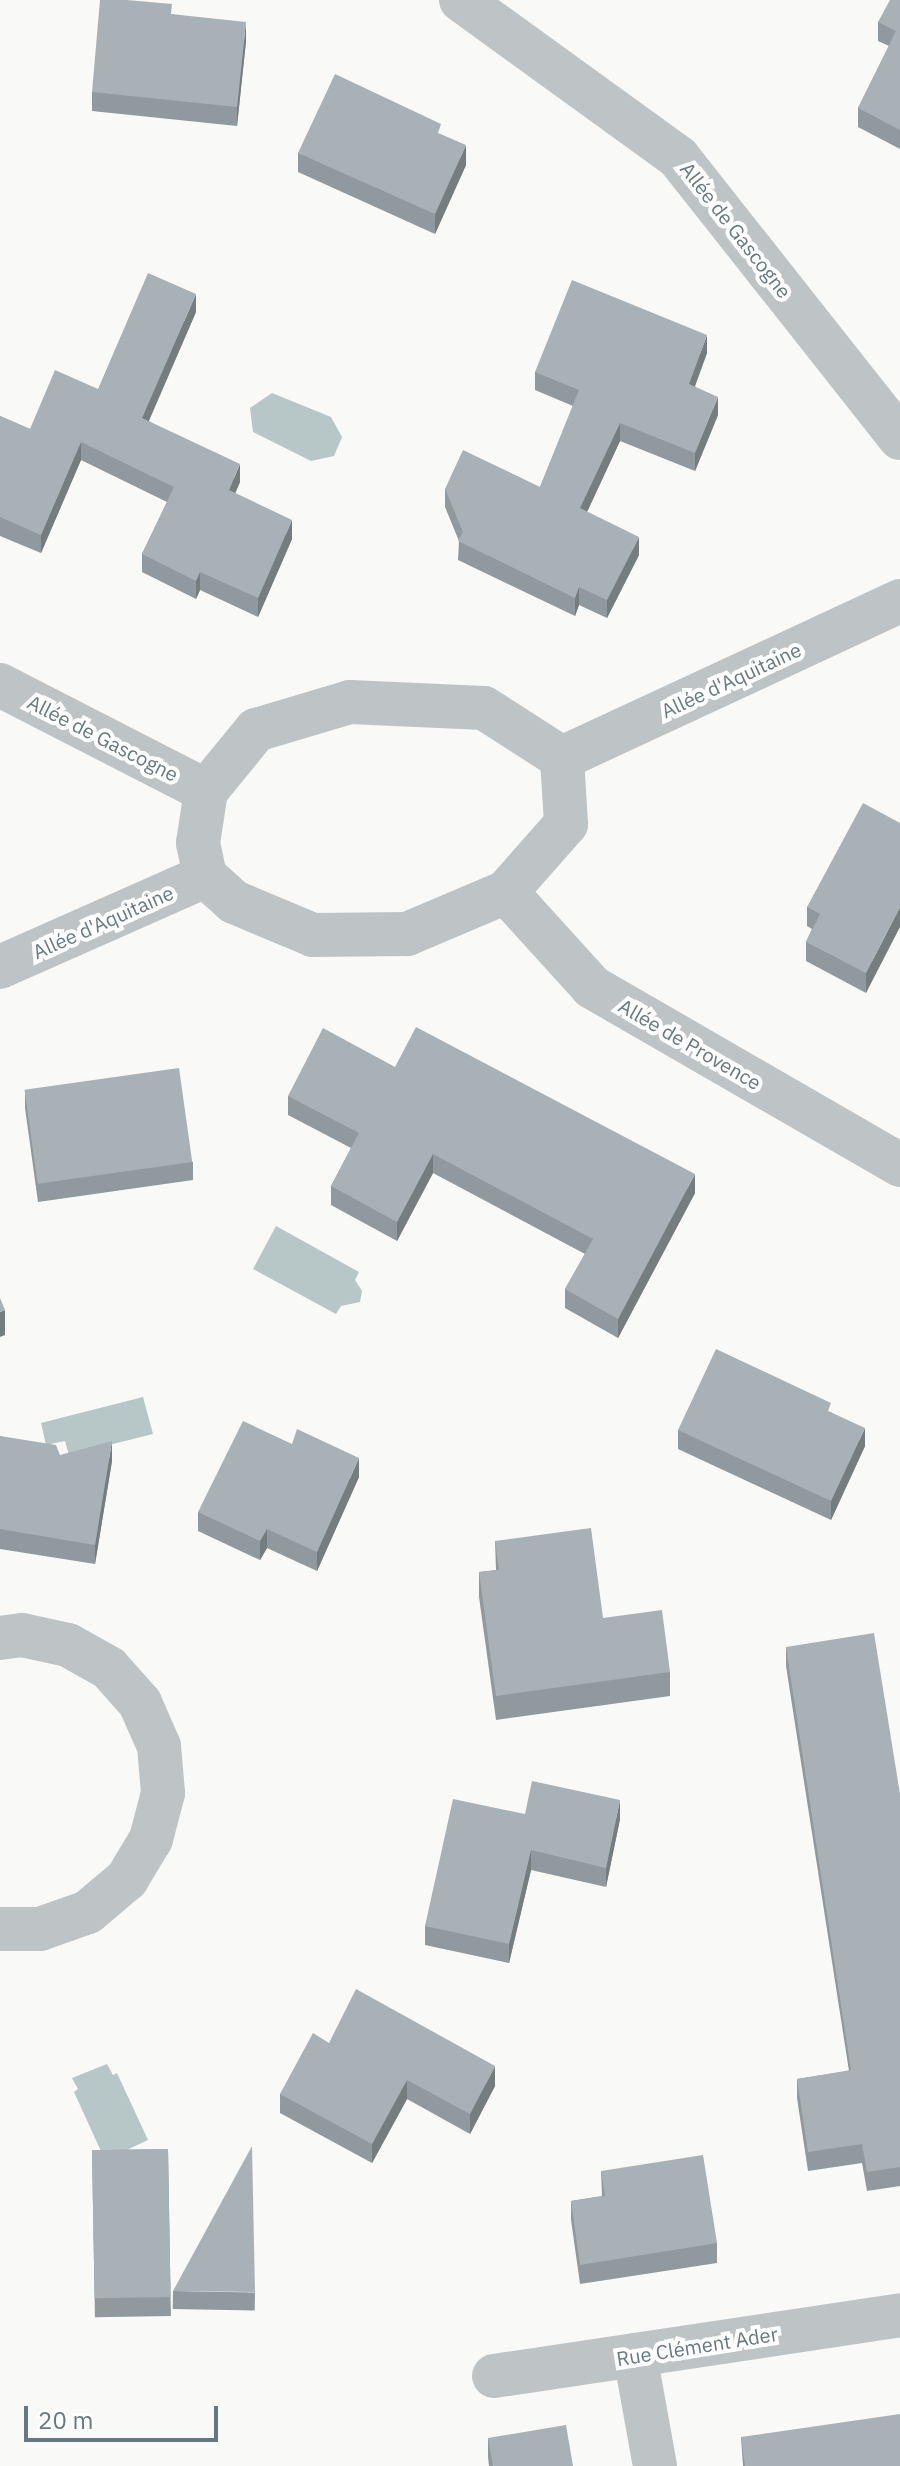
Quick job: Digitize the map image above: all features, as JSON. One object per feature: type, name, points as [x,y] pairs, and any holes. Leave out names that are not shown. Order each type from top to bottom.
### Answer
[{"type":"street","name":"Allée de Gascogne","points":[[461,0],[678,157],[900,438]]},
{"type":"street","name":"Allée d'Aquitaine","points":[[562,758],[900,601]]},
{"type":"street","name":"Allée de Gascogne","points":[[0,685],[206,791]]},
{"type":"street","points":[[350,702],[484,708],[562,758],[566,824],[506,892],[407,934],[313,935],[234,902],[205,876],[198,843],[206,791],[256,730],[350,702]]},
{"type":"street","name":"Allée d'Aquitaine","points":[[0,967],[205,876]]},
{"type":"street","name":"Allée de Provence","points":[[506,892],[592,987],[900,1165]]},
{"type":"street","points":[[0,1638],[22,1635],[68,1645],[109,1668],[140,1703],[159,1746],[163,1793],[151,1839],[118,1888],[88,1912],[40,1929],[0,1929]]},
{"type":"street","name":"Rue Clément Ader","points":[[494,2376],[900,2315]]},
{"type":"street","points":[[635,2355],[655,2466]]},
{"type":"shaded area","points":[[272,393],[331,417],[342,437],[334,456],[311,461],[253,432],[250,408]]},
{"type":"shaded area","points":[[276,1226],[359,1272],[355,1280],[362,1291],[360,1302],[341,1306],[336,1314],[253,1269]]},
{"type":"shaded area","points":[[143,1397],[153,1434],[69,1455],[65,1441],[46,1445],[41,1423]]},
{"type":"shaded area","points":[[107,2064],[113,2075],[117,2073],[148,2140],[105,2160],[74,2092],[78,2089],[72,2078]]},
{"type":"building","points":[[100,0],[172,4],[171,14],[246,22],[237,107],[92,92]]},
{"type":"building","points":[[890,0],[900,0],[900,130],[858,108],[896,31],[878,22]]},
{"type":"building","points":[[335,74],[441,124],[438,133],[466,145],[435,214],[298,153]]},
{"type":"building","points":[[148,273],[196,294],[142,418],[240,464],[229,490],[292,520],[258,598],[200,572],[196,581],[142,554],[174,487],[81,442],[41,535],[0,517],[0,416],[30,429],[55,370],[98,389]]},
{"type":"building","points":[[572,280],[707,335],[689,384],[718,397],[695,453],[620,423],[580,508],[639,537],[607,600],[579,587],[575,598],[458,541],[463,532],[445,489],[463,450],[540,487],[579,390],[535,372]]},
{"type":"building","points":[[863,803],[900,823],[900,907],[866,973],[806,942],[820,914],[807,907]]},
{"type":"building","points":[[416,1027],[695,1174],[618,1319],[565,1289],[593,1239],[433,1154],[397,1222],[331,1186],[359,1133],[288,1096],[323,1028],[395,1067]]},
{"type":"building","points":[[179,1068],[192,1162],[38,1184],[25,1090]]},
{"type":"building","points":[[716,1349],[831,1403],[828,1411],[865,1428],[831,1501],[678,1430]]},
{"type":"building","points":[[243,1421],[292,1444],[297,1429],[359,1458],[317,1552],[267,1529],[260,1541],[198,1512]]},
{"type":"building","points":[[0,1436],[56,1445],[60,1455],[112,1441],[95,1545],[0,1529]]},
{"type":"building","points":[[591,1528],[603,1618],[662,1610],[670,1672],[496,1696],[479,1572],[499,1570],[495,1541]]},
{"type":"building","points":[[874,1633],[900,1794],[900,2167],[867,2172],[862,2144],[808,2152],[797,2079],[851,2070],[786,1647]]},
{"type":"building","points":[[532,1781],[620,1800],[606,1868],[531,1850],[509,1944],[425,1926],[453,1799],[525,1814]]},
{"type":"building","points":[[356,1989],[495,2066],[470,2114],[407,2080],[372,2144],[280,2094],[313,2033],[329,2043]]},
{"type":"building","points":[[252,2146],[255,2292],[173,2291]]},
{"type":"building","points":[[168,2149],[171,2297],[95,2298],[92,2150]]},
{"type":"building","points":[[703,2155],[717,2243],[580,2265],[571,2201],[605,2196],[601,2171]]},
{"type":"building","points":[[900,2414],[900,2466],[745,2466],[741,2437]]},
{"type":"building","points":[[566,2425],[573,2466],[493,2466],[488,2438]]}]
